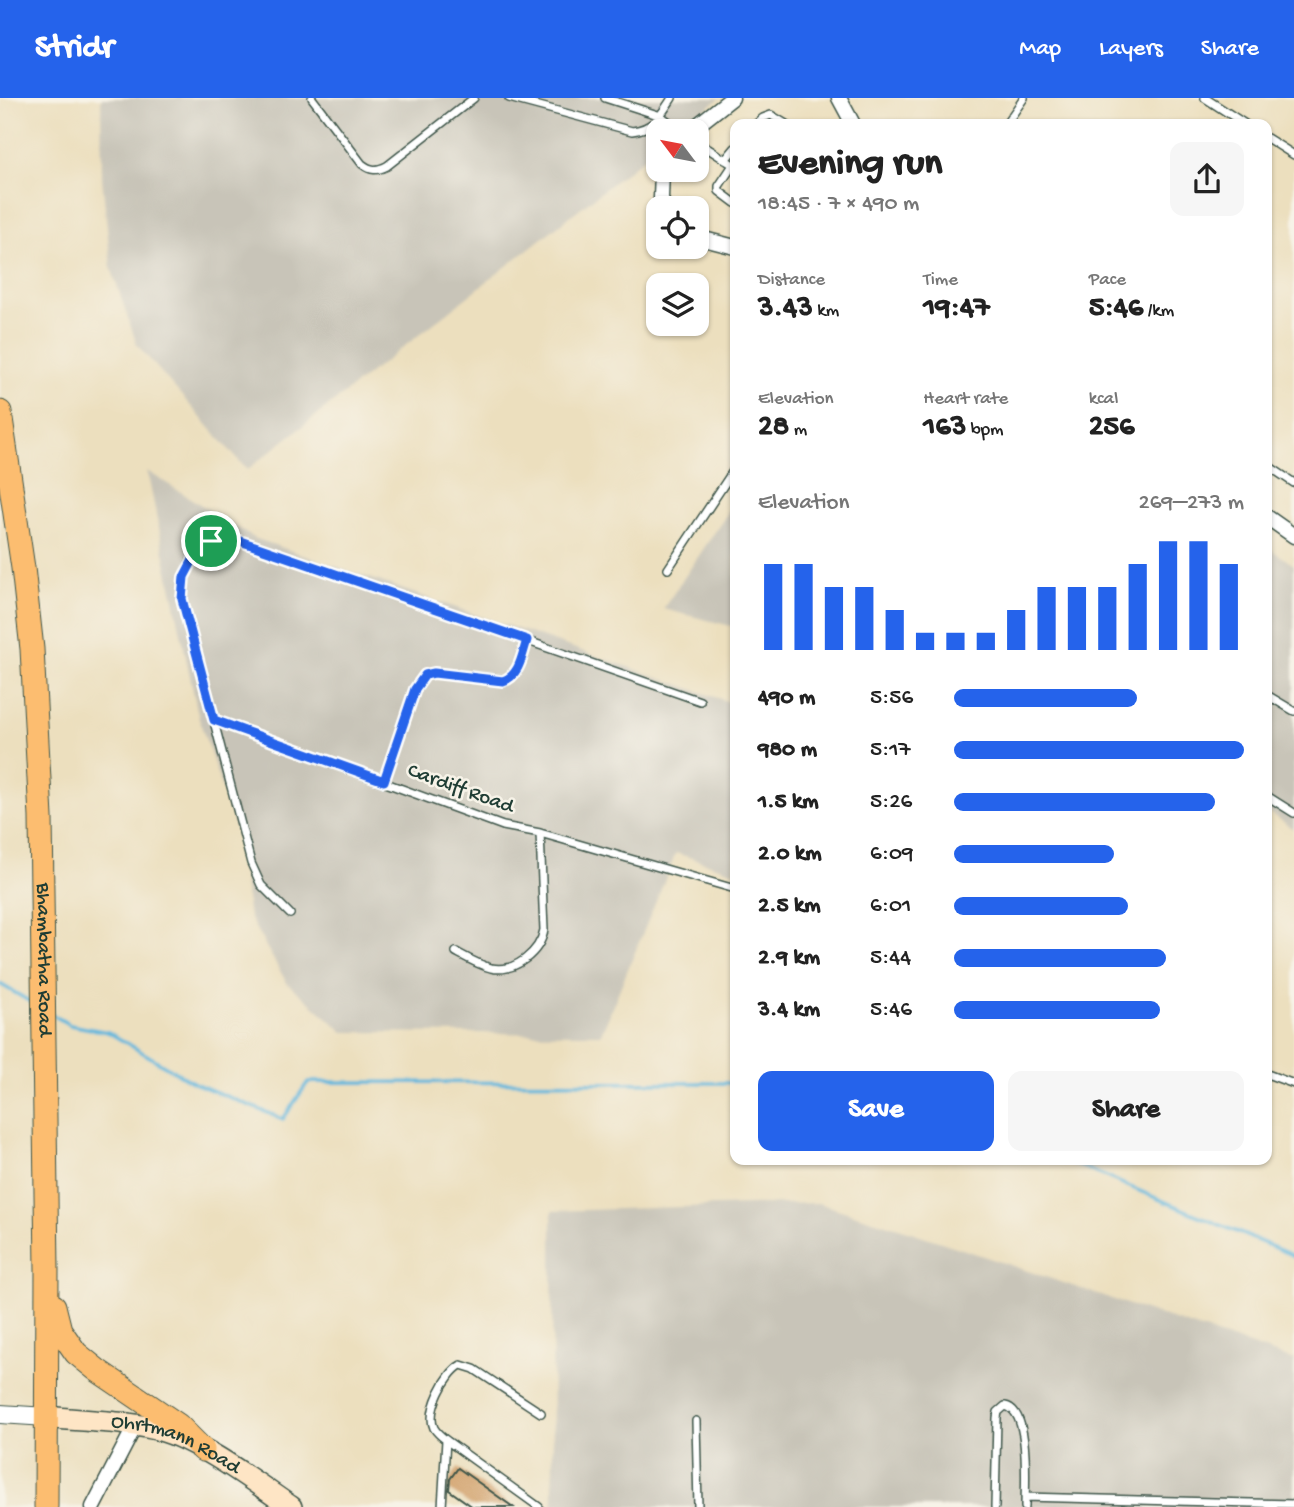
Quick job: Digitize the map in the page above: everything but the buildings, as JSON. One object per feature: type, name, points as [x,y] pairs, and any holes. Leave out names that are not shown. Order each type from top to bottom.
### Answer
[{"type":"main road","name":"Bhambatha Road","points":[[0,412],[32,649],[41,817],[47,1269],[46,1507]]},
{"type":"main road","points":[[47,1269],[60,1330],[76,1353],[178,1425],[203,1450]]},
{"type":"main road","name":"Ohrtmann Road","points":[[47,1416],[135,1426],[172,1434],[203,1450],[291,1507]]},
{"type":"street","points":[[705,119],[732,98]]},
{"type":"street","points":[[839,98],[850,119]]},
{"type":"street","points":[[709,240],[730,246]]},
{"type":"street","points":[[1272,521],[1294,536]]},
{"type":"street","points":[[0,1413],[47,1416]]},
{"type":"street","points":[[93,1507],[135,1426]]},
{"type":"lane","points":[[312,98],[362,164],[372,170],[387,166],[474,98]]},
{"type":"lane","points":[[509,98],[632,131],[650,126],[661,116],[672,98]]},
{"type":"lane","points":[[605,98],[665,119]]},
{"type":"lane","points":[[1009,119],[1024,98]]},
{"type":"lane","points":[[1205,98],[1237,119]]},
{"type":"lane","points":[[762,119],[771,115],[778,119]]},
{"type":"lane","points":[[1272,141],[1294,155]]},
{"type":"lane","points":[[709,150],[730,163]]},
{"type":"lane","points":[[725,160],[730,154]]},
{"type":"lane","points":[[730,172],[719,188],[720,193],[730,199]]},
{"type":"lane","points":[[1272,468],[1294,483]]},
{"type":"lane","points":[[668,569],[730,476]]},
{"type":"lane","points":[[290,914],[267,892],[256,875],[182,599],[184,577],[195,556],[205,545],[220,539],[240,541],[700,701]]},
{"type":"lane","points":[[384,781],[415,689],[425,675],[434,673],[507,680],[518,669],[527,640]]},
{"type":"lane","points":[[1272,698],[1294,711]]},
{"type":"lane","name":"Cardiff Road","points":[[214,720],[481,818],[730,888]]},
{"type":"lane","points":[[1272,799],[1294,813]]},
{"type":"lane","points":[[456,952],[479,964],[498,969],[523,961],[540,944],[544,930],[540,833]]},
{"type":"lane","points":[[1272,1076],[1294,1084]]},
{"type":"lane","points":[[539,1507],[446,1440],[433,1426],[434,1405],[454,1370],[461,1365],[474,1368],[541,1413]]},
{"type":"lane","points":[[995,1507],[997,1418],[1001,1408],[1005,1406],[1014,1410],[1019,1419],[1024,1444],[1025,1507]]},
{"type":"lane","points":[[696,1421],[698,1507]]},
{"type":"lane","points":[[442,1507],[446,1440]]},
{"type":"lane","points":[[1025,1497],[1294,1504]]},
{"type":"shaded area","points":[[101,98],[720,98],[693,119],[646,119],[646,156],[247,470],[137,345],[111,267],[102,177]]},
{"type":"shaded area","points":[[147,471],[254,538],[730,702],[730,870],[676,853],[601,1034],[344,1032],[287,983],[249,917],[237,834],[199,719]]},
{"type":"shaded area","points":[[730,509],[730,626],[663,609]]},
{"type":"shaded area","points":[[1272,550],[1294,565],[1294,829],[1272,814]]},
{"type":"shaded area","points":[[818,1203],[1294,1360],[1294,1507],[553,1507],[552,1211]]},
{"type":"waterway","points":[[0,984],[34,1004]]},
{"type":"waterway","points":[[53,1015],[70,1025],[108,1032],[194,1083],[283,1119],[308,1082],[730,1083]]},
{"type":"waterway","points":[[1078,1165],[1294,1256]]},
{"type":"route","points":[[211,541],[240,541],[527,640],[518,669],[511,678],[503,681],[434,673],[425,675],[415,689],[384,781],[214,720],[182,599],[184,577],[189,566],[200,550],[211,541]]}]
